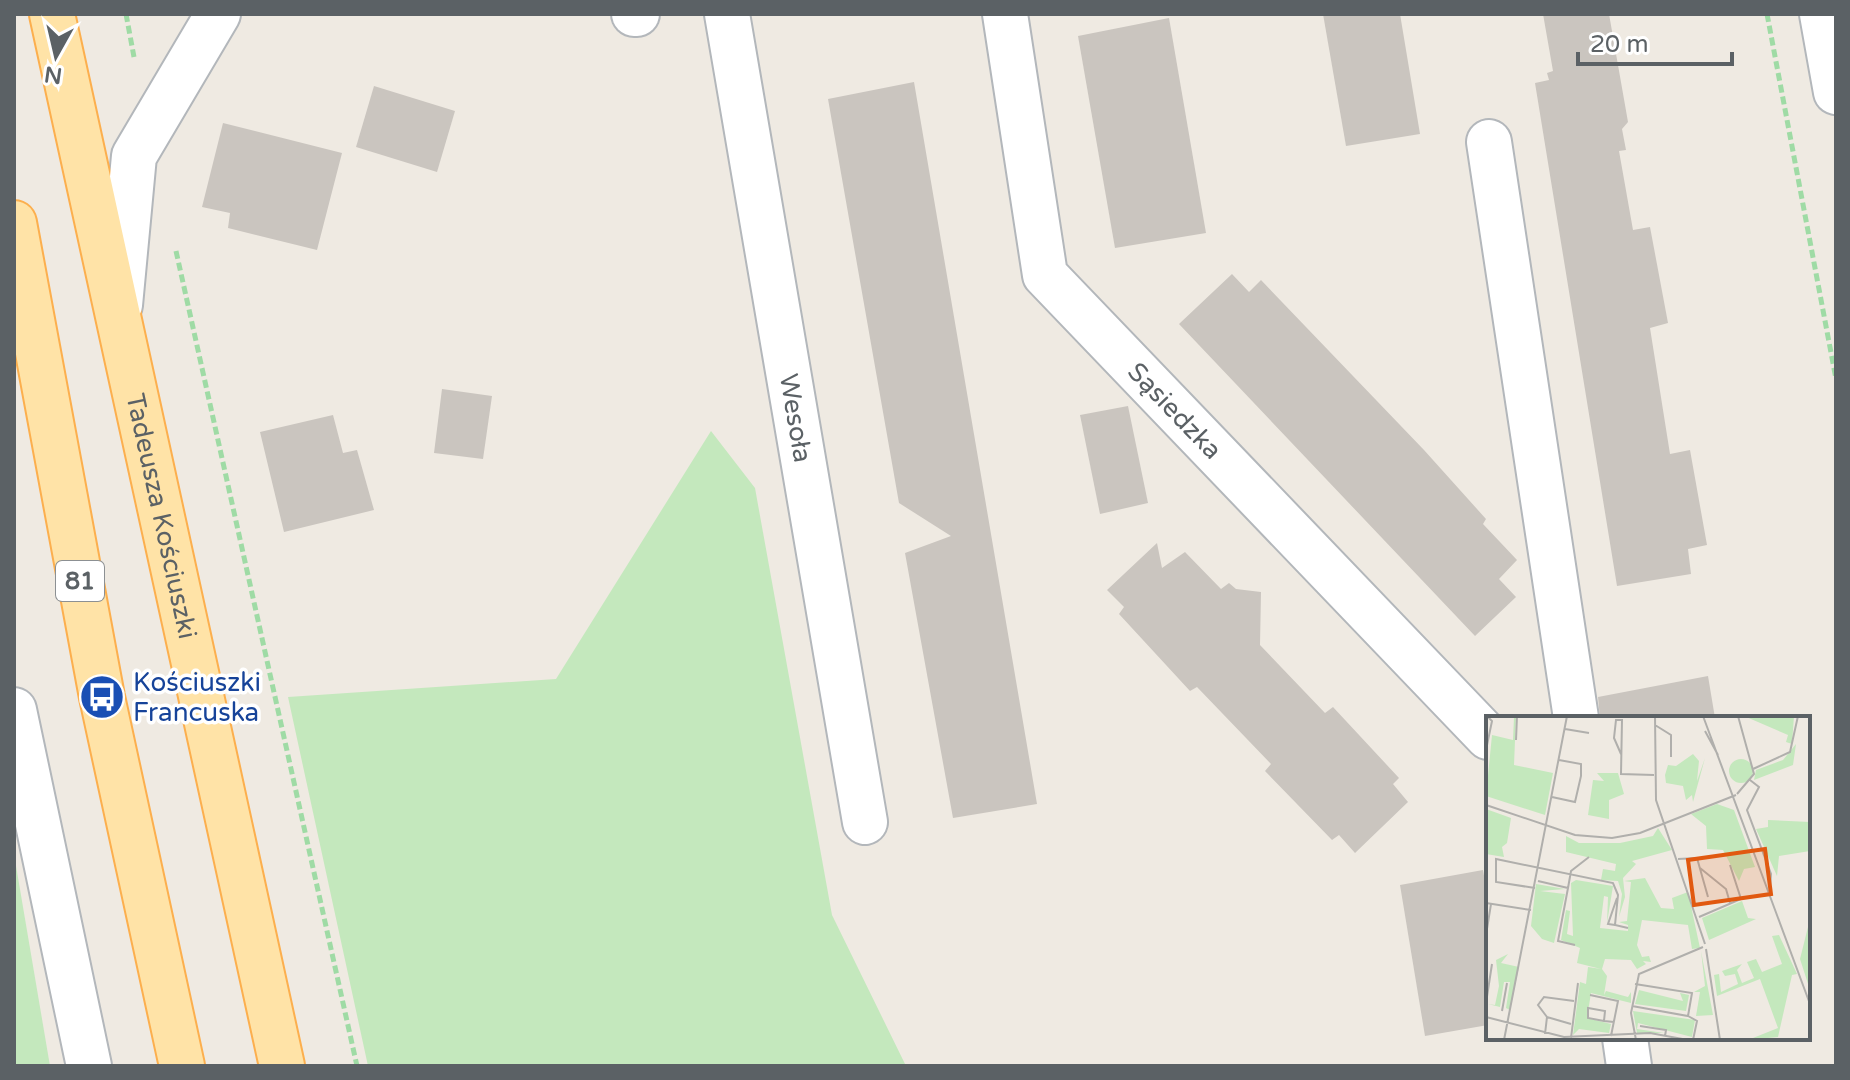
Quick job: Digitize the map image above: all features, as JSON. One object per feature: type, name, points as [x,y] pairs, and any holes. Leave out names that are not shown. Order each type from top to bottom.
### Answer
[{"type":"main road","name":"Tadeusza Kościuszki","points":[[52,14],[282,1066]]},
{"type":"main road","name":"81","points":[[14,223],[102,697],[182,1066]]},
{"type":"street","points":[[118,319],[134,156],[218,14]]},
{"type":"street","name":"Wesoła","points":[[727,14],[865,822]]},
{"type":"street","name":"Sąsiedzka","points":[[1005,14],[1045,275],[1486,735]]},
{"type":"street","points":[[1822,14],[1836,92]]},
{"type":"street","points":[[1489,142],[1576,716]]},
{"type":"street","points":[[14,710],[89,1066]]},
{"type":"street","points":[[1625,1040],[1629,1066]]},
{"type":"path","points":[[126,14],[149,130]]},
{"type":"path","points":[[1767,14],[1836,379]]},
{"type":"path","points":[[173,239],[357,1066]]},
{"type":"green space","points":[[711,431],[755,488],[832,915],[906,1066],[368,1066],[288,697],[556,679]]},
{"type":"green space","points":[[14,854],[50,1066],[14,1066]]},
{"type":"building","points":[[1323,14],[1400,14],[1420,134],[1346,146]]},
{"type":"building","points":[[1543,14],[1609,14],[1628,122],[1622,129],[1626,150],[1619,151],[1633,230],[1650,227],[1668,323],[1650,328],[1670,454],[1690,450],[1707,545],[1688,549],[1691,574],[1617,586],[1535,83],[1549,80],[1547,73],[1553,71]]},
{"type":"building","points":[[1169,18],[1206,233],[1115,248],[1078,36]]},
{"type":"building","points":[[914,82],[1037,804],[953,818],[905,553],[951,536],[899,503],[828,99]]},
{"type":"building","points":[[374,86],[455,111],[437,172],[356,147]]},
{"type":"building","points":[[223,123],[342,153],[317,250],[228,228],[230,213],[202,207]]},
{"type":"building","points":[[1232,274],[1249,292],[1261,280],[1424,450],[1486,519],[1483,524],[1517,560],[1499,579],[1516,597],[1475,636],[1179,324]]},
{"type":"building","points":[[442,389],[492,396],[483,459],[434,453]]},
{"type":"building","points":[[1128,406],[1148,503],[1100,514],[1080,415]]},
{"type":"building","points":[[333,415],[343,453],[357,450],[374,510],[284,532],[260,432]]},
{"type":"building","points":[[1157,543],[1162,568],[1185,552],[1221,589],[1229,583],[1236,589],[1261,592],[1260,645],[1325,713],[1333,707],[1399,778],[1393,784],[1408,802],[1355,853],[1339,835],[1332,840],[1265,771],[1271,764],[1197,687],[1190,691],[1119,614],[1124,607],[1107,590]]},
{"type":"building","points":[[1708,676],[1715,716],[1600,716],[1598,697]]},
{"type":"building","points":[[1483,870],[1486,887],[1486,1025],[1425,1036],[1400,885]]},
{"type":"place","name":"Kościuszki Francuska","points":[[102,697]]}]
